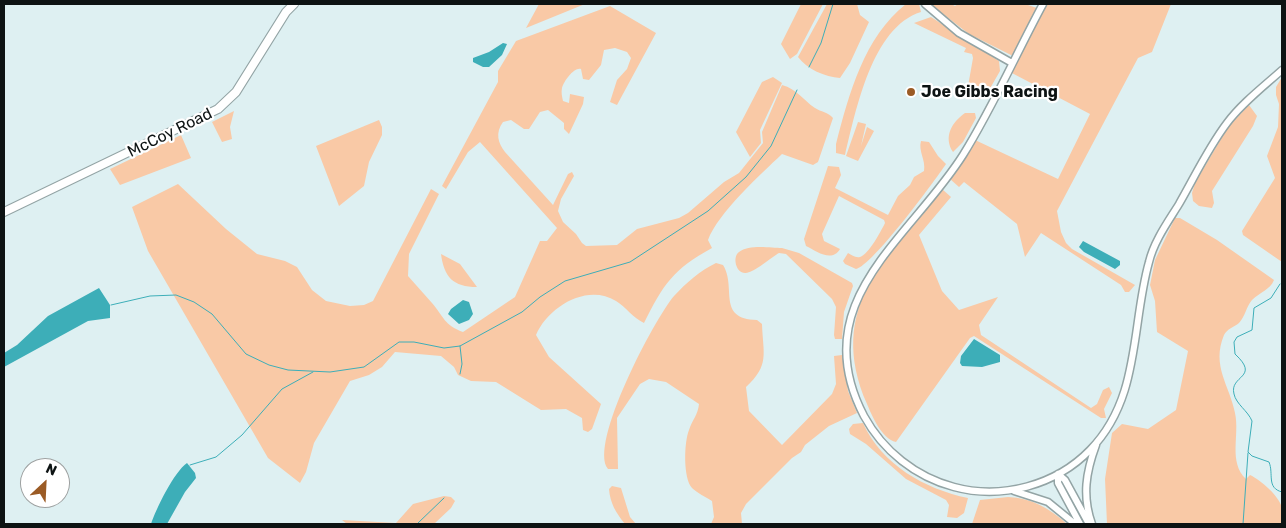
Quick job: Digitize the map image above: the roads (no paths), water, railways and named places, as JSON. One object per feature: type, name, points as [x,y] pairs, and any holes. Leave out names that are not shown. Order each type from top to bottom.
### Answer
[{"type":"main road","name":"McCoy Road","points":[[4,212],[218,109],[236,92],[286,12],[294,4]]},
{"type":"street","points":[[925,4],[959,34],[1012,63]]},
{"type":"street","points":[[1043,4],[963,155],[936,192],[887,250],[864,283],[852,314],[847,351],[850,379],[858,405],[872,430],[896,457],[920,473],[952,486],[975,491],[1008,490],[1036,484],[1058,474],[1078,460],[1097,442],[1116,413],[1127,386],[1146,273],[1156,244],[1226,124],[1282,70]]},
{"type":"street","points":[[1090,524],[1086,502],[1086,485],[1089,466],[1097,442]]},
{"type":"street","points":[[1058,474],[1058,483],[1080,524]]},
{"type":"street","points":[[1058,474],[1065,480],[1090,524]]},
{"type":"street","points":[[1008,490],[1043,500],[1059,509],[1075,524]]},
{"type":"water","points":[[503,43],[507,44],[502,55],[489,67],[483,67],[473,62],[473,58],[489,52]]},
{"type":"water","points":[[1083,241],[1120,261],[1120,265],[1115,269],[1084,252],[1079,247]]},
{"type":"water","points":[[99,288],[110,305],[110,318],[88,321],[4,367],[4,353],[17,345],[48,316]]},
{"type":"water","points":[[463,300],[469,302],[473,314],[469,320],[459,324],[448,314],[451,309]]},
{"type":"water","points":[[974,339],[1000,355],[1000,362],[982,367],[962,366],[960,363],[961,356]]},
{"type":"water","points":[[187,463],[195,473],[196,478],[185,492],[167,524],[151,524],[171,482]]},
{"type":"waterway","points":[[809,67],[821,43],[833,4]]},
{"type":"waterway","points":[[111,305],[150,296],[176,295],[194,302],[212,314],[246,354],[269,365],[288,370],[330,372],[364,367],[399,342],[414,342],[444,348],[460,346],[522,312],[540,297],[565,281],[630,262],[708,211],[746,177],[771,146],[797,90]]},
{"type":"waterway","points":[[1280,284],[1271,298],[1254,308],[1252,330],[1237,337],[1234,342],[1235,354],[1245,368],[1245,372],[1236,383],[1234,394],[1252,421],[1248,452],[1252,456],[1269,462],[1272,484],[1277,490],[1282,492]]},
{"type":"waterway","points":[[460,346],[462,364],[460,374]]},
{"type":"waterway","points":[[190,465],[216,457],[242,435],[282,389],[313,372]]},
{"type":"waterway","points":[[1243,524],[1248,453]]},
{"type":"waterway","points":[[417,524],[444,498]]},
{"type":"place","name":"Joe Gibbs Racing","points":[[911,92]]}]
